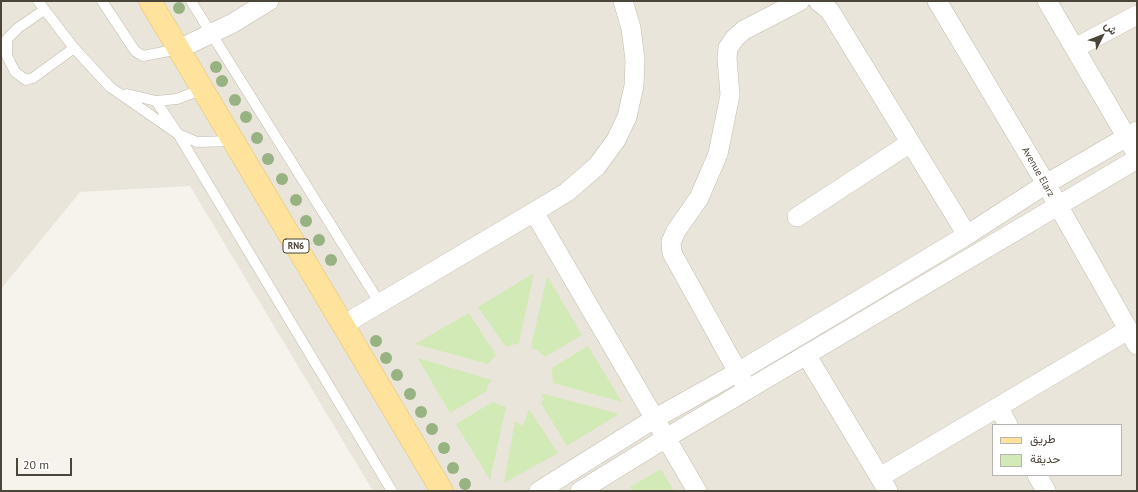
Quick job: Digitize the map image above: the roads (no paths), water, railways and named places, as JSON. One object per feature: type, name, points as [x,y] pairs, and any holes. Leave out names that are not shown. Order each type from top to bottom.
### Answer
[{"type":"main road","name":"RN6","points":[[150,1],[442,491]]},
{"type":"street","points":[[179,49],[212,33],[269,1]]},
{"type":"street","points":[[343,325],[379,302],[567,192],[597,166],[616,140],[627,116],[634,86],[635,60],[631,28],[623,1]]},
{"type":"street","points":[[748,390],[672,253],[671,242],[699,198],[718,154],[730,95],[727,58],[728,48],[735,38],[744,30],[800,1]]},
{"type":"street","points":[[818,1],[830,11],[967,235]]},
{"type":"street","name":"Avenue Elarz","points":[[937,1],[1046,184],[1057,207],[1132,337]]},
{"type":"street","points":[[1047,1],[1075,48],[1132,134],[1137,155]]},
{"type":"street","points":[[1075,48],[1137,14]]},
{"type":"street","points":[[539,491],[654,419],[738,372],[864,297],[967,235],[1046,184],[1132,134]]},
{"type":"street","points":[[797,217],[910,143]]},
{"type":"street","points":[[580,491],[666,438],[807,356],[874,314],[1137,159]]},
{"type":"street","points":[[534,212],[697,491]]},
{"type":"street","points":[[864,297],[874,314]]},
{"type":"street","points":[[807,356],[884,484],[999,408],[1132,337]]},
{"type":"street","points":[[999,408],[1007,424]]},
{"type":"street","points":[[1038,476],[1046,491]]},
{"type":"lane","points":[[38,1],[74,48],[110,87],[178,134],[197,142],[234,141]]},
{"type":"lane","points":[[102,1],[135,51],[143,56],[179,49]]},
{"type":"lane","points":[[191,1],[379,302]]},
{"type":"lane","points":[[44,10],[18,28],[7,39],[7,56],[15,72],[26,80],[33,78],[74,48]]},
{"type":"lane","points":[[110,87],[133,97],[156,101],[177,99],[203,89]]},
{"type":"lane","points":[[156,101],[178,134],[392,491]]}]
